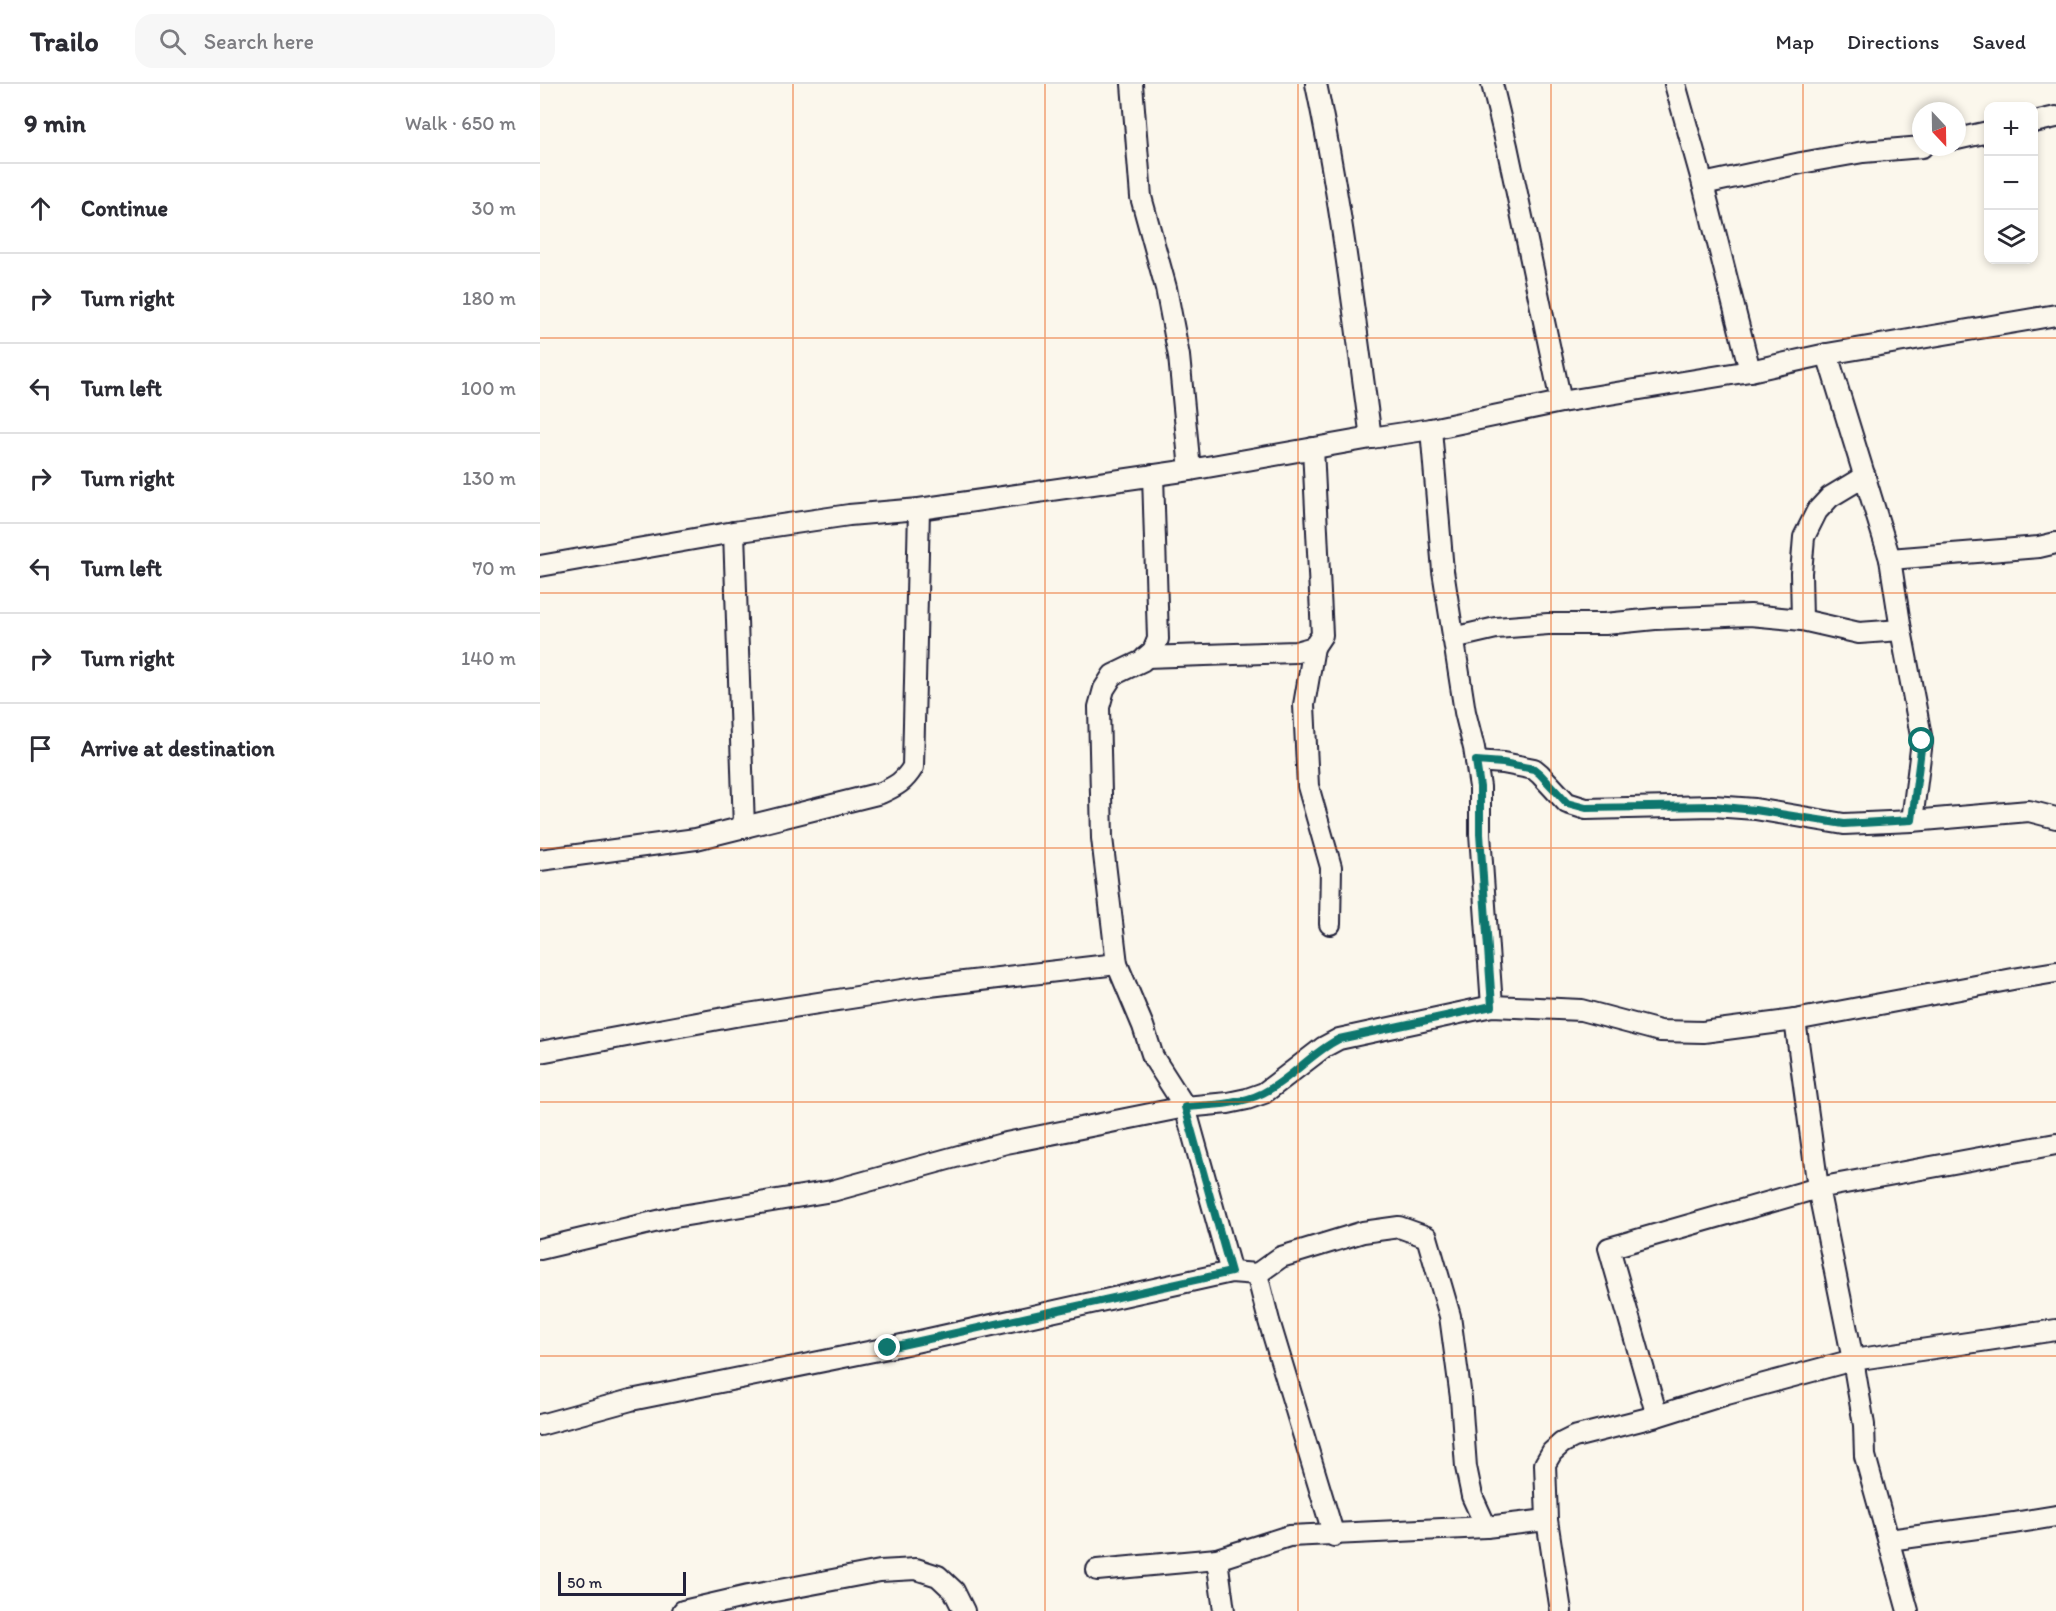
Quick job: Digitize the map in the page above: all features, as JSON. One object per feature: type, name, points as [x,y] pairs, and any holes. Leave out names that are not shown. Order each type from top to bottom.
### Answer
[{"type":"street","points":[[1132,84],[1141,197],[1166,288],[1177,345],[1190,470]]},
{"type":"street","points":[[1316,84],[1326,129],[1371,438]]},
{"type":"street","points":[[1492,84],[1561,402]]},
{"type":"street","points":[[1675,84],[1750,371]]},
{"type":"street","points":[[2038,121],[2056,117]]},
{"type":"street","points":[[1966,137],[1984,133]]},
{"type":"street","points":[[1702,184],[1863,152],[1912,148]]},
{"type":"street","points":[[540,566],[734,532],[849,515],[919,509],[1190,470],[1431,429],[1561,402],[1750,371],[1827,354],[2056,315]]},
{"type":"street","points":[[1827,354],[1890,559],[1900,630],[1922,741],[1912,820]]},
{"type":"street","points":[[1431,429],[1443,571],[1465,712],[1480,787],[1480,834],[1492,1006]]},
{"type":"street","points":[[1313,448],[1322,635],[1314,647],[1304,705],[1308,786],[1331,867],[1330,924]]},
{"type":"street","points":[[1153,475],[1158,639],[1153,651],[1113,675],[1104,689],[1100,707],[1102,838],[1117,964],[1143,1026],[1153,1057],[1185,1107],[1231,1272]]},
{"type":"street","points":[[1802,620],[1801,573],[1804,537],[1817,511],[1830,497],[1865,476]]},
{"type":"street","points":[[540,860],[696,839],[881,793],[899,785],[913,767],[919,509]]},
{"type":"street","points":[[734,532],[744,828]]},
{"type":"street","points":[[1890,559],[2039,547],[2056,543]]},
{"type":"street","points":[[1453,638],[1496,628],[1750,615],[1802,620],[1859,633],[1900,630]]},
{"type":"street","points":[[1146,657],[1296,652],[1314,647]]},
{"type":"street","points":[[1476,761],[1534,769],[1567,803],[1586,808],[1713,806],[1844,824],[2029,811],[2056,818]]},
{"type":"street","points":[[540,1052],[735,1016],[921,987],[1117,964]]},
{"type":"street","points":[[540,1249],[675,1217],[832,1191],[1005,1143],[1185,1107],[1228,1103],[1264,1093],[1324,1047],[1339,1039],[1492,1006],[1581,1010],[1660,1031],[1703,1032],[1795,1020],[2056,972]]},
{"type":"street","points":[[1795,1020],[1818,1188],[1854,1360],[1864,1425],[1865,1456],[1908,1611]]},
{"type":"street","points":[[1657,1416],[1609,1248],[1818,1188],[2056,1144]]},
{"type":"street","points":[[540,1425],[631,1400],[888,1348],[1231,1272],[1257,1274],[1281,1257],[1363,1232],[1399,1227],[1427,1237],[1449,1316],[1457,1362],[1466,1467],[1472,1496],[1486,1527]]},
{"type":"street","points":[[1257,1274],[1334,1536]]},
{"type":"street","points":[[1561,1611],[1547,1520],[1545,1464],[1552,1452],[1562,1443],[1574,1437],[1854,1360],[2056,1330]]},
{"type":"street","points":[[1889,1540],[2056,1516]]},
{"type":"street","points":[[1097,1570],[1217,1559],[1289,1536],[1334,1536],[1486,1527],[1547,1520]]},
{"type":"street","points":[[1217,1559],[1224,1611]]},
{"type":"street","points":[[683,1611],[880,1571],[916,1569],[938,1576],[954,1591],[964,1611]]},
{"type":"route","points":[[888,1348],[1231,1272],[1185,1107],[1228,1103],[1264,1093],[1324,1047],[1339,1039],[1492,1006],[1480,834],[1480,787],[1476,761],[1534,769],[1561,798],[1575,807],[1713,806],[1844,824],[1912,820],[1922,741]]}]
